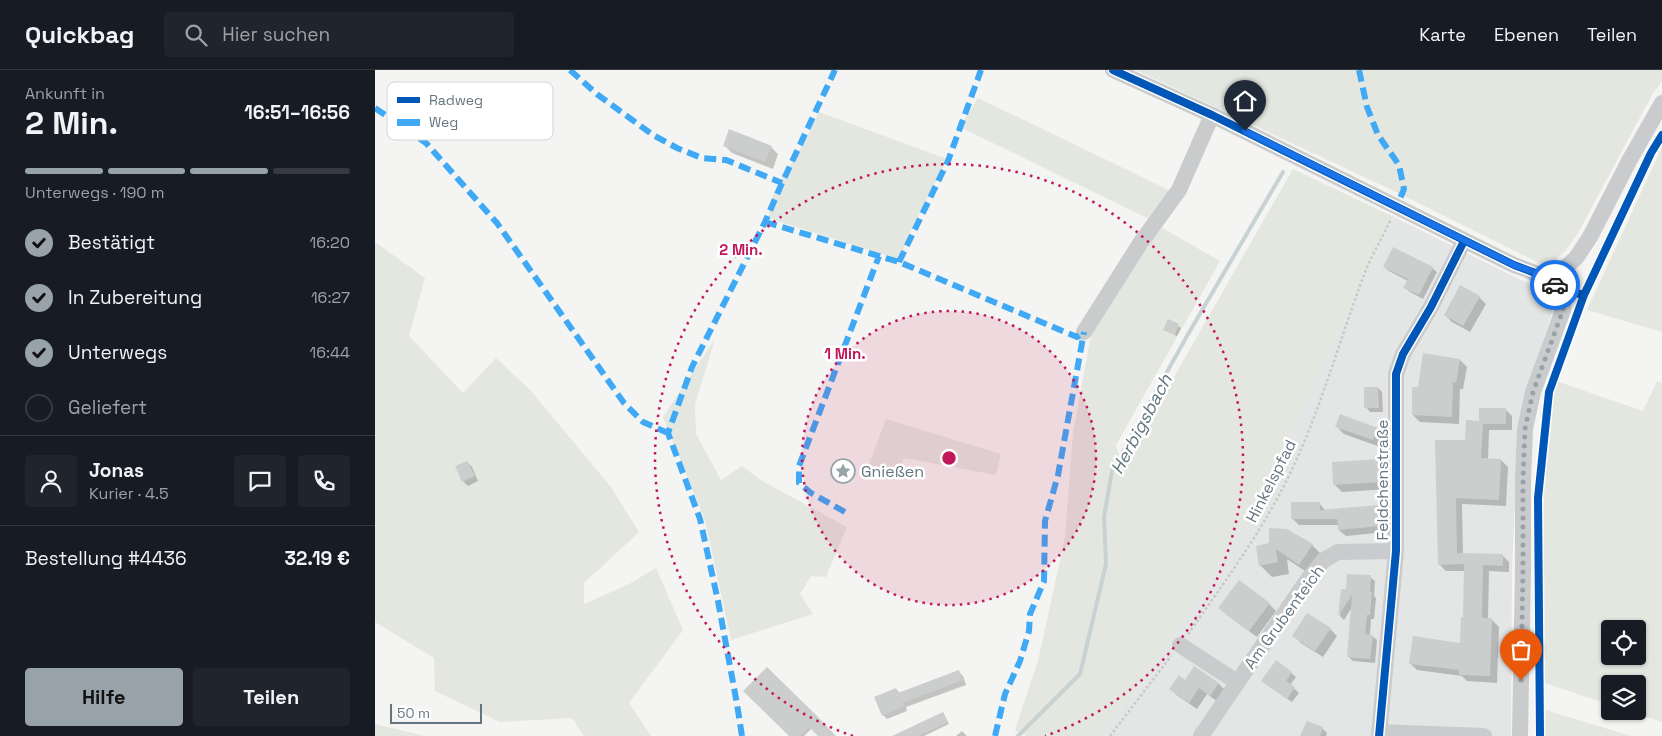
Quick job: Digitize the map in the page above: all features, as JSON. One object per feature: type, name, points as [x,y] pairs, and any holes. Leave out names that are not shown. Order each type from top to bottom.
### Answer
[{"type":"street","points":[[1113,70],[1212,115],[1464,241],[1553,282],[1564,301],[1563,310],[1533,392],[1525,429],[1520,736]]},
{"type":"street","points":[[1553,282],[1559,273],[1576,258],[1590,237],[1629,161],[1662,104]]},
{"type":"street","points":[[1084,332],[1141,242],[1179,190],[1212,115]]},
{"type":"street","name":"Feldchenstraße","points":[[1379,734],[1396,551],[1396,374],[1403,354],[1431,307],[1464,241]]},
{"type":"street","name":"Am Grubenteich","points":[[1201,736],[1308,579],[1324,560],[1338,552],[1396,551]]},
{"type":"street","points":[[1180,645],[1237,682]]},
{"type":"street","points":[[1379,734],[1484,736]]},
{"type":"shaded area","points":[[1136,70],[1662,70],[1662,81],[1653,93],[1578,233],[1565,251],[1547,267],[1396,192]]},
{"type":"shaded area","points":[[978,98],[1171,191],[1151,220],[960,127]]},
{"type":"shaded area","points":[[819,112],[947,159],[907,238],[899,263],[888,256],[768,218],[774,192],[806,139]]},
{"type":"shaded area","points":[[1662,147],[1662,332],[1587,310]]},
{"type":"shaded area","points":[[1293,169],[1394,217],[1275,465],[1235,538],[1179,629],[1098,736],[1026,736],[1015,730],[1038,661],[1065,537],[1073,433],[1093,324],[1159,226],[1220,261],[1116,445],[1122,468]]},
{"type":"shaded area","points":[[1394,217],[1557,298],[1525,395],[1518,435],[1512,569],[1511,736],[1098,736],[1179,629],[1235,538],[1275,465]]},
{"type":"shaded area","points":[[375,242],[425,278],[409,336],[463,393],[496,358],[531,391],[611,487],[639,532],[584,583],[584,604],[629,584],[656,568],[683,630],[629,703],[651,736],[584,736],[572,718],[500,722],[435,691],[434,658],[375,622]]},
{"type":"shaded area","points":[[715,339],[695,404],[696,434],[721,480],[742,466],[762,481],[847,527],[826,577],[811,576],[800,594],[813,614],[731,640],[705,520],[663,417]]},
{"type":"shaded area","points":[[1556,381],[1643,411],[1657,381],[1662,383],[1662,722],[1646,716],[1646,675],[1601,675],[1601,702],[1542,682],[1542,487],[1548,415]]},
{"type":"shaded area","points":[[886,419],[1001,454],[996,475],[904,458],[895,479],[867,470]]},
{"type":"shaded area","points":[[1542,709],[1631,736],[1542,736]]},
{"type":"shaded area","points":[[375,724],[425,736],[375,736]]},
{"type":"building","points":[[729,129],[772,146],[765,162],[723,146]]},
{"type":"building","points":[[1393,247],[1433,267],[1419,295],[1403,288],[1408,279],[1383,267]]},
{"type":"building","points":[[1460,285],[1480,296],[1463,326],[1444,315]]},
{"type":"building","points":[[1168,319],[1179,324],[1175,335],[1163,330]]},
{"type":"building","points":[[1423,353],[1460,359],[1456,383],[1453,382],[1452,417],[1412,415],[1412,387],[1418,387]]},
{"type":"building","points":[[1364,387],[1378,387],[1379,408],[1364,408]]},
{"type":"building","points":[[1479,408],[1506,408],[1506,424],[1483,424],[1481,458],[1501,459],[1499,500],[1456,498],[1457,553],[1503,554],[1503,566],[1483,565],[1482,618],[1492,618],[1490,676],[1459,675],[1459,670],[1409,664],[1413,636],[1460,643],[1461,617],[1463,617],[1464,564],[1438,565],[1435,440],[1465,440],[1466,420],[1479,421]]},
{"type":"building","points":[[1340,414],[1378,428],[1373,440],[1335,427]]},
{"type":"building","points":[[1380,459],[1381,482],[1333,485],[1332,462]]},
{"type":"building","points":[[467,461],[475,476],[462,482],[455,466]]},
{"type":"building","points":[[1291,502],[1320,502],[1320,510],[1379,505],[1380,526],[1338,530],[1337,519],[1291,519]]},
{"type":"building","points":[[1269,528],[1287,529],[1313,544],[1299,565],[1276,549],[1278,562],[1259,566],[1256,546],[1269,543]]},
{"type":"building","points":[[1347,574],[1371,575],[1370,615],[1367,615],[1365,634],[1373,635],[1370,659],[1347,657],[1352,595],[1338,616],[1341,589],[1346,589]]},
{"type":"building","points":[[1239,580],[1270,603],[1249,631],[1218,608]]},
{"type":"building","points":[[1307,613],[1331,628],[1315,651],[1292,636]]},
{"type":"building","points":[[1276,660],[1292,672],[1286,681],[1295,687],[1287,699],[1261,681]]},
{"type":"building","points":[[1194,666],[1219,683],[1210,696],[1199,688],[1189,703],[1169,689],[1179,675],[1185,680]]},
{"type":"building","points":[[767,667],[836,736],[818,736],[809,727],[800,736],[789,736],[743,691]]},
{"type":"building","points":[[959,670],[963,680],[902,703],[904,706],[882,716],[874,697],[896,688],[898,693]]},
{"type":"building","points":[[943,712],[948,722],[919,736],[892,736]]},
{"type":"building","points":[[1307,721],[1323,727],[1320,736],[1300,736]]},
{"type":"waterway","name":"Herbigsbach","points":[[1018,736],[1080,674],[1106,564],[1104,517],[1112,471],[1187,336],[1283,172]]},
{"type":"marked path","points":[[570,70],[598,95],[653,135],[677,148],[702,158],[726,160],[782,183]]},
{"type":"marked path","points":[[742,736],[718,601],[700,519],[668,433],[692,367],[765,222],[835,70]]},
{"type":"marked path","points":[[899,262],[948,161],[981,70]]},
{"type":"marked path","points":[[1359,70],[1367,107],[1378,135],[1399,165],[1404,189],[1397,206]]},
{"type":"marked path","points":[[375,108],[387,116]]},
{"type":"marked path","points":[[422,140],[497,223],[624,403],[643,422],[668,433]]},
{"type":"marked path","points":[[765,222],[899,262],[1077,337],[1084,332]]},
{"type":"marked path","points":[[845,512],[811,493],[799,483],[799,466],[879,256]]},
{"type":"marked path","points":[[995,736],[1005,694],[1020,661],[1029,631],[1030,614],[1044,581],[1045,521],[1058,475],[1084,332]]},
{"type":"cycle path","points":[[1113,70],[1212,115],[1514,265],[1538,274],[1553,282],[1560,293],[1568,291],[1584,295]]},
{"type":"cycle path","points":[[1540,736],[1538,498],[1549,392],[1584,295],[1651,153],[1662,135]]},
{"type":"cycle path","points":[[1379,736],[1396,551],[1396,374],[1403,354],[1431,307],[1464,241]]},
{"type":"way so far","points":[[1521,680],[1525,429],[1533,392],[1563,310],[1564,301],[1555,285]]},
{"type":"place","name":"Gnießen","points":[[843,471]]},
{"type":"route","points":[[1245,131],[1464,241],[1514,265],[1538,274],[1555,285]]}]
